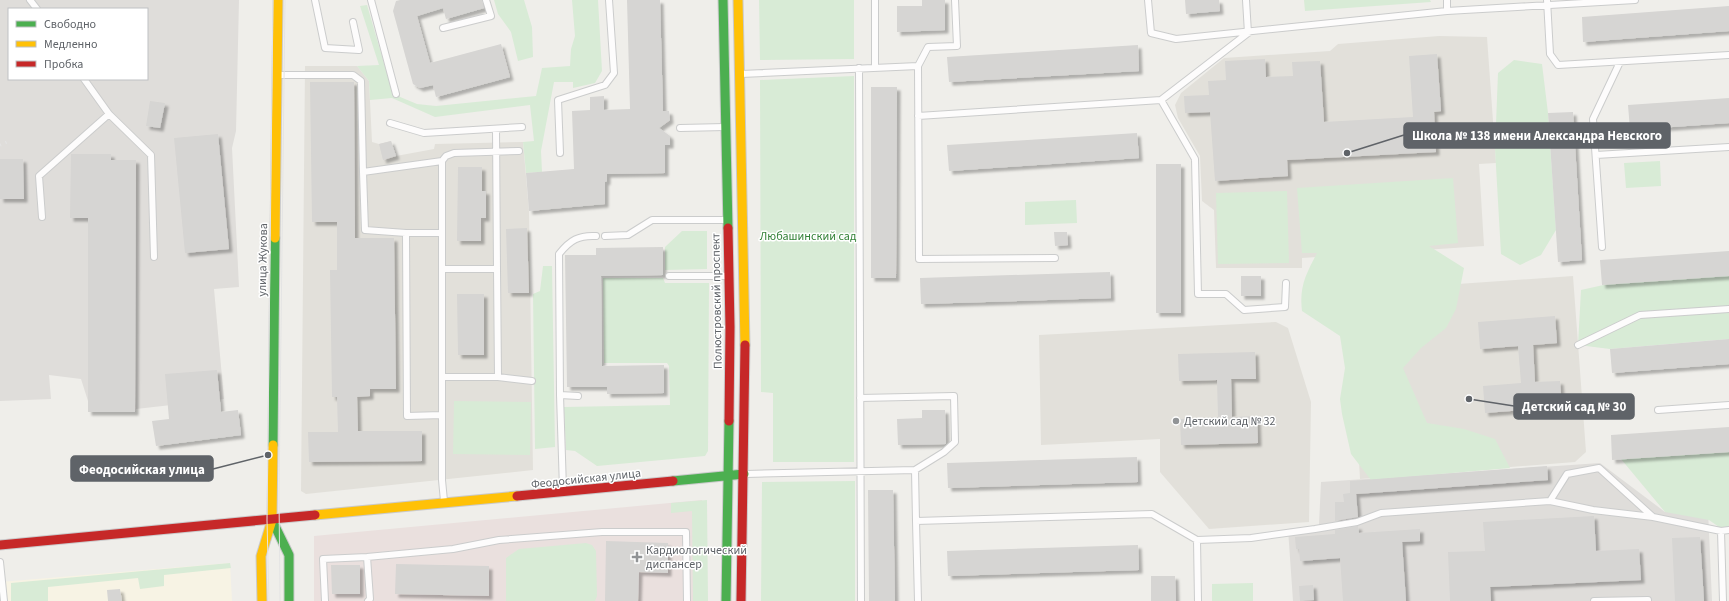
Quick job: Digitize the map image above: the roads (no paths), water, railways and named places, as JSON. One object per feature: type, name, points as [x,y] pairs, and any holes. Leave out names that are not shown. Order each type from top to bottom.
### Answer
[{"type":"street","name":"улица Жукова","points":[[262,601],[261,556],[272,520],[278,0]]},
{"type":"street","name":"Полюстровский проспект","points":[[723,0],[729,276],[726,601]]},
{"type":"street","points":[[738,0],[744,276],[744,474],[741,601]]},
{"type":"street","name":"Феодосийская улица","points":[[0,545],[563,493],[744,474]]},
{"type":"street","name":"улица Жукова","points":[[272,520],[289,555],[289,601]]},
{"type":"lane","points":[[278,0],[285,0]]},
{"type":"lane","points":[[315,0],[325,48],[359,50],[353,22]]},
{"type":"lane","points":[[371,0],[396,94]]},
{"type":"lane","points":[[443,28],[491,16],[486,0]]},
{"type":"lane","points":[[560,153],[558,100],[605,85],[614,73],[609,0]]},
{"type":"lane","points":[[875,0],[875,67]]},
{"type":"lane","points":[[955,0],[957,46],[928,47],[918,66],[919,260],[1055,258]]},
{"type":"lane","points":[[1148,0],[1151,34],[1176,39],[1248,33],[1447,11],[1547,3],[1635,0]]},
{"type":"lane","points":[[1246,0],[1248,33]]},
{"type":"lane","points":[[1447,0],[1447,11]]},
{"type":"lane","points":[[1547,3],[1550,54],[1558,65],[1729,55]]},
{"type":"lane","points":[[918,116],[1161,100],[1248,33]]},
{"type":"lane","points":[[1602,247],[1593,119],[1620,62]]},
{"type":"lane","points":[[724,74],[918,66]]},
{"type":"lane","points":[[859,68],[861,601]]},
{"type":"lane","points":[[278,75],[353,74],[361,81],[365,230],[406,233],[442,233]]},
{"type":"lane","points":[[85,80],[109,114],[151,155],[154,257]]},
{"type":"lane","points":[[1161,100],[1196,159],[1198,294],[1226,294],[1244,310],[1285,307],[1286,283]]},
{"type":"lane","points":[[42,217],[39,176],[109,114]]},
{"type":"lane","points":[[390,123],[424,133],[522,127]]},
{"type":"lane","points":[[680,128],[741,127]]},
{"type":"lane","points":[[496,129],[498,377]]},
{"type":"lane","points":[[1596,155],[1729,148]]},
{"type":"lane","points":[[444,504],[442,415],[442,161],[446,156],[454,153],[519,151]]},
{"type":"lane","points":[[364,172],[430,161],[442,161]]},
{"type":"lane","points":[[605,236],[628,235],[652,220],[743,220]]},
{"type":"lane","points":[[406,233],[407,416],[442,415]]},
{"type":"lane","points":[[563,493],[560,395],[559,254],[566,245],[582,236],[596,236]]},
{"type":"lane","points":[[442,269],[497,269]]},
{"type":"lane","points":[[669,276],[744,276]]},
{"type":"lane","points":[[1578,346],[1640,315],[1729,309]]},
{"type":"lane","points":[[442,377],[498,377],[532,381]]},
{"type":"lane","points":[[560,395],[578,396]]},
{"type":"lane","points":[[744,474],[915,470],[944,452],[955,442],[954,396],[860,398]]},
{"type":"lane","points":[[1658,410],[1729,405]]},
{"type":"lane","points":[[1550,501],[1567,474],[1599,468],[1653,517]]},
{"type":"lane","points":[[915,470],[918,601]]},
{"type":"lane","points":[[916,521],[1152,514],[1197,540],[1251,538],[1315,529],[1357,522],[1381,514],[1550,501],[1593,510],[1653,517],[1721,531],[1729,530]]},
{"type":"lane","points":[[1721,531],[1725,600]]},
{"type":"lane","points":[[324,601],[323,559],[367,557],[453,549],[499,540],[602,532],[686,532],[687,601]]},
{"type":"lane","points":[[1197,540],[1198,601]]},
{"type":"lane","points":[[367,557],[370,599],[368,601]]},
{"type":"lane","points":[[0,562],[4,601]]},
{"type":"lane","points":[[1594,601],[1648,600]]},
{"type":"tram line","points":[[269,601],[267,520],[273,0]]},
{"type":"tram line","points":[[280,601],[279,496],[285,0]]},
{"type":"railway","points":[[0,145],[9,141]]},
{"type":"place","name":"Школа № 138 имени Александра Невского","points":[[1347,153]]},
{"type":"place","name":"Детский сад № 30","points":[[1469,399]]},
{"type":"place","name":"Детский сад № 32","points":[[1176,421]]},
{"type":"place","name":"Феодосийская улица","points":[[268,455]]},
{"type":"place","name":"Кардиологический диспансер","points":[[637,557]]},
{"type":"park label","name":"Любашинский сад","points":[[808,236]]}]
